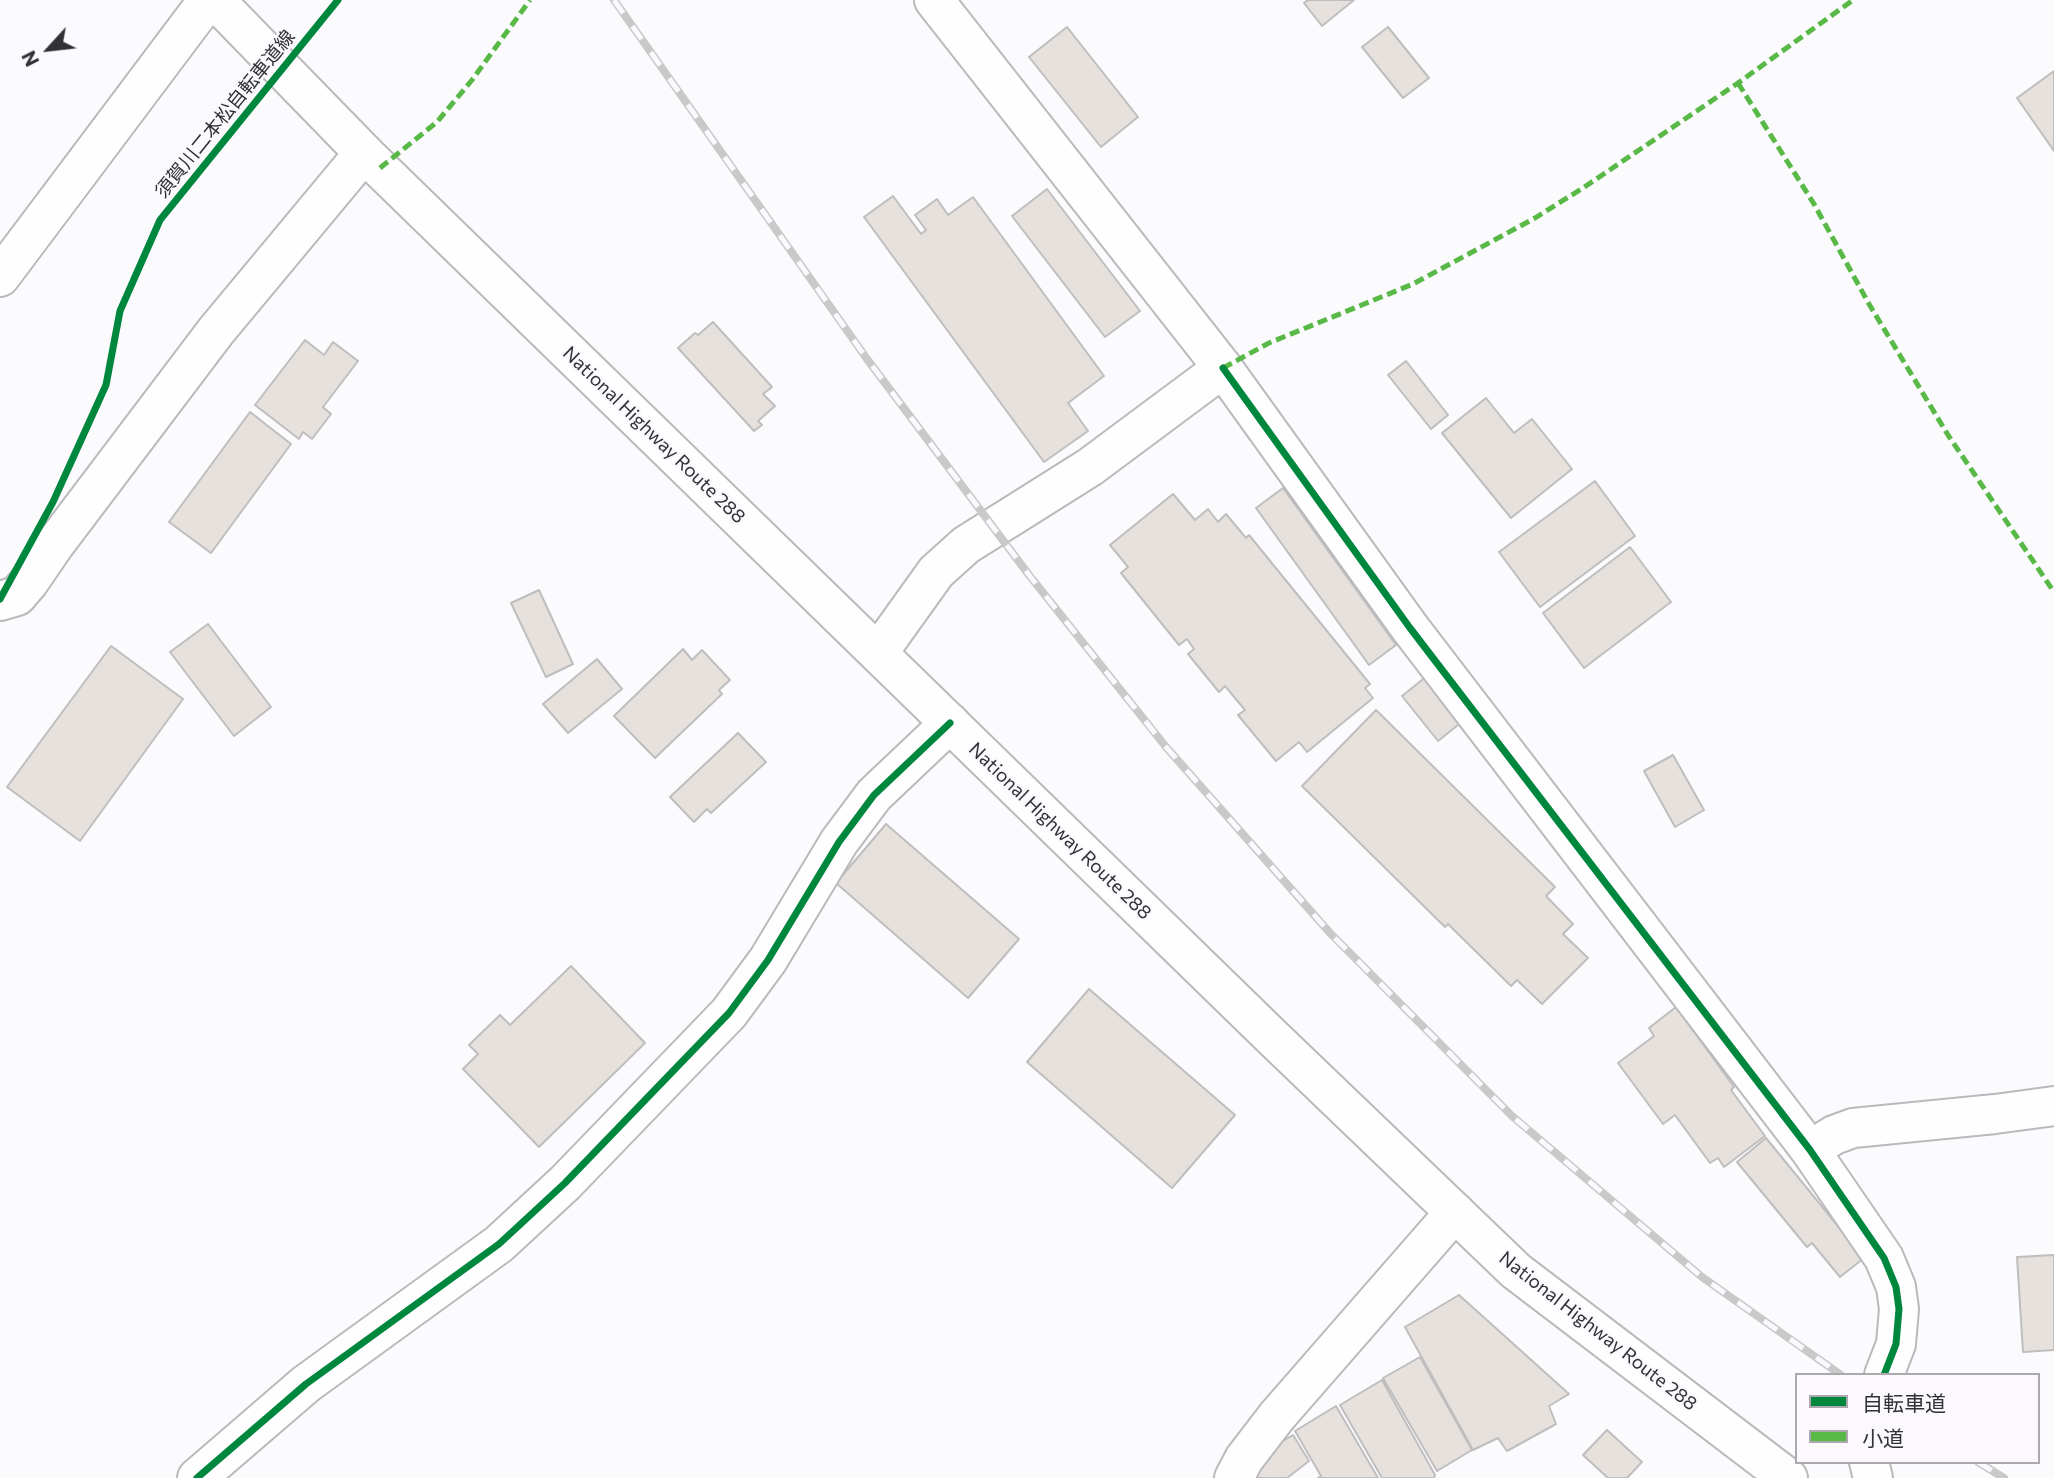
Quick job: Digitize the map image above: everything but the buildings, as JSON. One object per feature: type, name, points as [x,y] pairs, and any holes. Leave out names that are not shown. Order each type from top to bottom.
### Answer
[{"type":"main road","points":[[0,276],[208,0]]},
{"type":"main road","name":"National Highway Route 288","points":[[215,0],[364,153],[1516,1271],[1788,1478]]},
{"type":"main road","points":[[934,0],[1223,369],[1419,639],[1810,1150],[1884,1258],[1896,1287],[1899,1309],[1896,1343],[1885,1373]]},
{"type":"main road","points":[[0,601],[17,596],[29,582],[216,331],[364,153]]},
{"type":"main road","points":[[878,653],[936,572],[966,545],[1090,467],[1223,369]]},
{"type":"main road","points":[[197,1478],[306,1384],[499,1244],[565,1183],[729,1013],[768,960],[839,842],[874,795],[950,723]]},
{"type":"main road","points":[[1810,1150],[1834,1135],[1853,1128],[2054,1106]]},
{"type":"main road","points":[[1234,1478],[1244,1460],[1278,1416],[1455,1212]]},
{"type":"railway","points":[[614,0],[867,359],[1029,575],[1166,747],[1330,933],[1512,1116],[1702,1277],[1838,1373]]},
{"type":"railway","points":[[1981,1464],[2004,1478]]},
{"type":"marked path","points":[[380,168],[437,122],[472,80],[530,0]]},
{"type":"marked path","points":[[1223,368],[1269,343],[1413,284],[1535,218],[1738,83],[1853,0]]},
{"type":"marked path","points":[[1738,83],[1814,204],[1869,304],[1948,435],[2054,592]]},
{"type":"cycle path","name":"須賀川二本松自転車道線","points":[[0,599],[53,502],[106,385],[120,311],[160,220],[338,0]]},
{"type":"cycle path","points":[[1223,368],[1410,628],[1810,1150],[1884,1258],[1896,1287],[1899,1309],[1896,1344],[1885,1373]]},
{"type":"cycle path","points":[[197,1478],[306,1384],[499,1244],[565,1183],[729,1013],[768,960],[839,842],[874,795],[950,723]]}]
